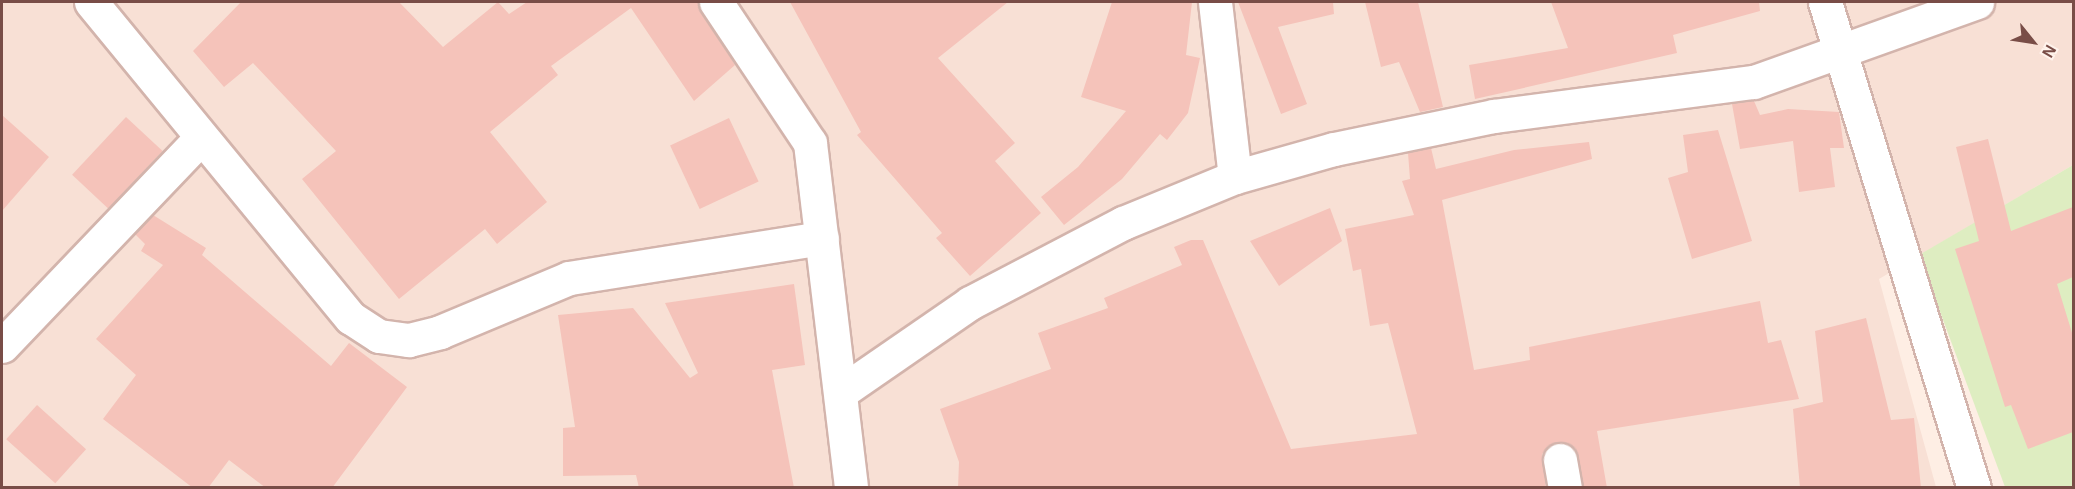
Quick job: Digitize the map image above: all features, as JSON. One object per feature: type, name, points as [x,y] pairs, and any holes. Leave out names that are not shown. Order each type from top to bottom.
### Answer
[{"type":"street","points":[[91,2],[199,140],[351,318],[379,336],[409,340],[440,332],[569,278],[822,238]]},
{"type":"street","points":[[716,2],[810,143],[842,392],[851,488]]},
{"type":"street","points":[[1215,2],[1235,177]]},
{"type":"street","points":[[1825,2],[1974,488]]},
{"type":"street","points":[[842,392],[970,303],[1123,223],[1235,177],[1334,149],[1494,116],[1754,82],[1841,54],[1977,2]]},
{"type":"street","points":[[2,346],[199,140]]},
{"type":"shaded area","points":[[2,2],[2073,2],[2073,165],[1879,279],[1936,487],[2,487]]},
{"type":"green space","points":[[2073,165],[2073,487],[2005,487],[1919,255]]},
{"type":"building","points":[[241,2],[399,2],[443,47],[498,2],[509,14],[527,2],[698,2],[735,65],[694,101],[631,8],[551,66],[558,75],[490,132],[547,202],[497,244],[485,229],[399,299],[302,179],[336,151],[253,63],[224,87],[193,51]]},
{"type":"building","points":[[790,2],[1008,2],[938,58],[1015,143],[995,161],[1041,213],[970,276],[936,238],[942,233],[857,135],[861,132]]},
{"type":"building","points":[[1112,2],[1192,2],[1186,55],[1200,58],[1188,113],[1167,140],[1160,134],[1122,179],[1064,225],[1041,197],[1078,167],[1126,111],[1081,97]]},
{"type":"building","points":[[1238,2],[1333,2],[1334,14],[1278,27],[1307,104],[1281,114]]},
{"type":"building","points":[[1365,2],[1418,2],[1443,107],[1420,112],[1399,62],[1381,67]]},
{"type":"building","points":[[1551,2],[1759,2],[1760,11],[1673,35],[1677,53],[1475,99],[1469,65],[1568,48]]},
{"type":"building","points":[[1754,101],[1760,115],[1788,109],[1839,112],[1844,148],[1830,148],[1835,187],[1799,192],[1793,141],[1740,149],[1732,104]]},
{"type":"building","points":[[2,115],[49,157],[2,211]]},
{"type":"building","points":[[126,117],[163,151],[109,209],[72,175]]},
{"type":"building","points":[[729,118],[759,181],[700,209],[670,145]]},
{"type":"building","points":[[1718,130],[1752,241],[1692,259],[1668,178],[1688,172],[1683,135]]},
{"type":"building","points":[[1988,139],[2011,231],[2073,207],[2073,277],[2057,284],[2073,336],[2073,432],[2028,449],[2011,405],[2005,407],[1955,249],[1979,241],[1956,147]]},
{"type":"building","points":[[1589,142],[1592,159],[1442,200],[1474,370],[1530,360],[1529,347],[1760,301],[1768,343],[1781,340],[1799,399],[1597,431],[1607,488],[1583,488],[1575,448],[1557,442],[1542,454],[1546,488],[958,488],[959,462],[940,409],[1051,369],[1038,333],[1108,308],[1104,298],[1182,265],[1174,247],[1191,240],[1203,240],[1291,449],[1417,434],[1388,323],[1370,326],[1361,269],[1353,271],[1345,229],[1414,215],[1402,181],[1410,179],[1408,153],[1431,148],[1436,169],[1514,150]]},
{"type":"building","points":[[1330,208],[1342,241],[1279,286],[1250,241]]},
{"type":"building","points":[[153,215],[206,248],[202,255],[331,366],[349,343],[407,387],[332,488],[266,488],[229,460],[208,488],[193,488],[103,419],[136,375],[96,339],[163,265],[141,251],[145,244],[135,234]]},
{"type":"building","points":[[794,284],[805,365],[772,370],[794,488],[639,488],[636,475],[563,476],[563,428],[575,427],[558,315],[633,308],[690,378],[698,373],[665,303]]},
{"type":"building","points":[[1866,318],[1891,420],[1914,418],[1921,488],[1800,488],[1793,409],[1823,402],[1815,331]]},
{"type":"building","points":[[37,405],[86,449],[55,483],[6,439]]}]
